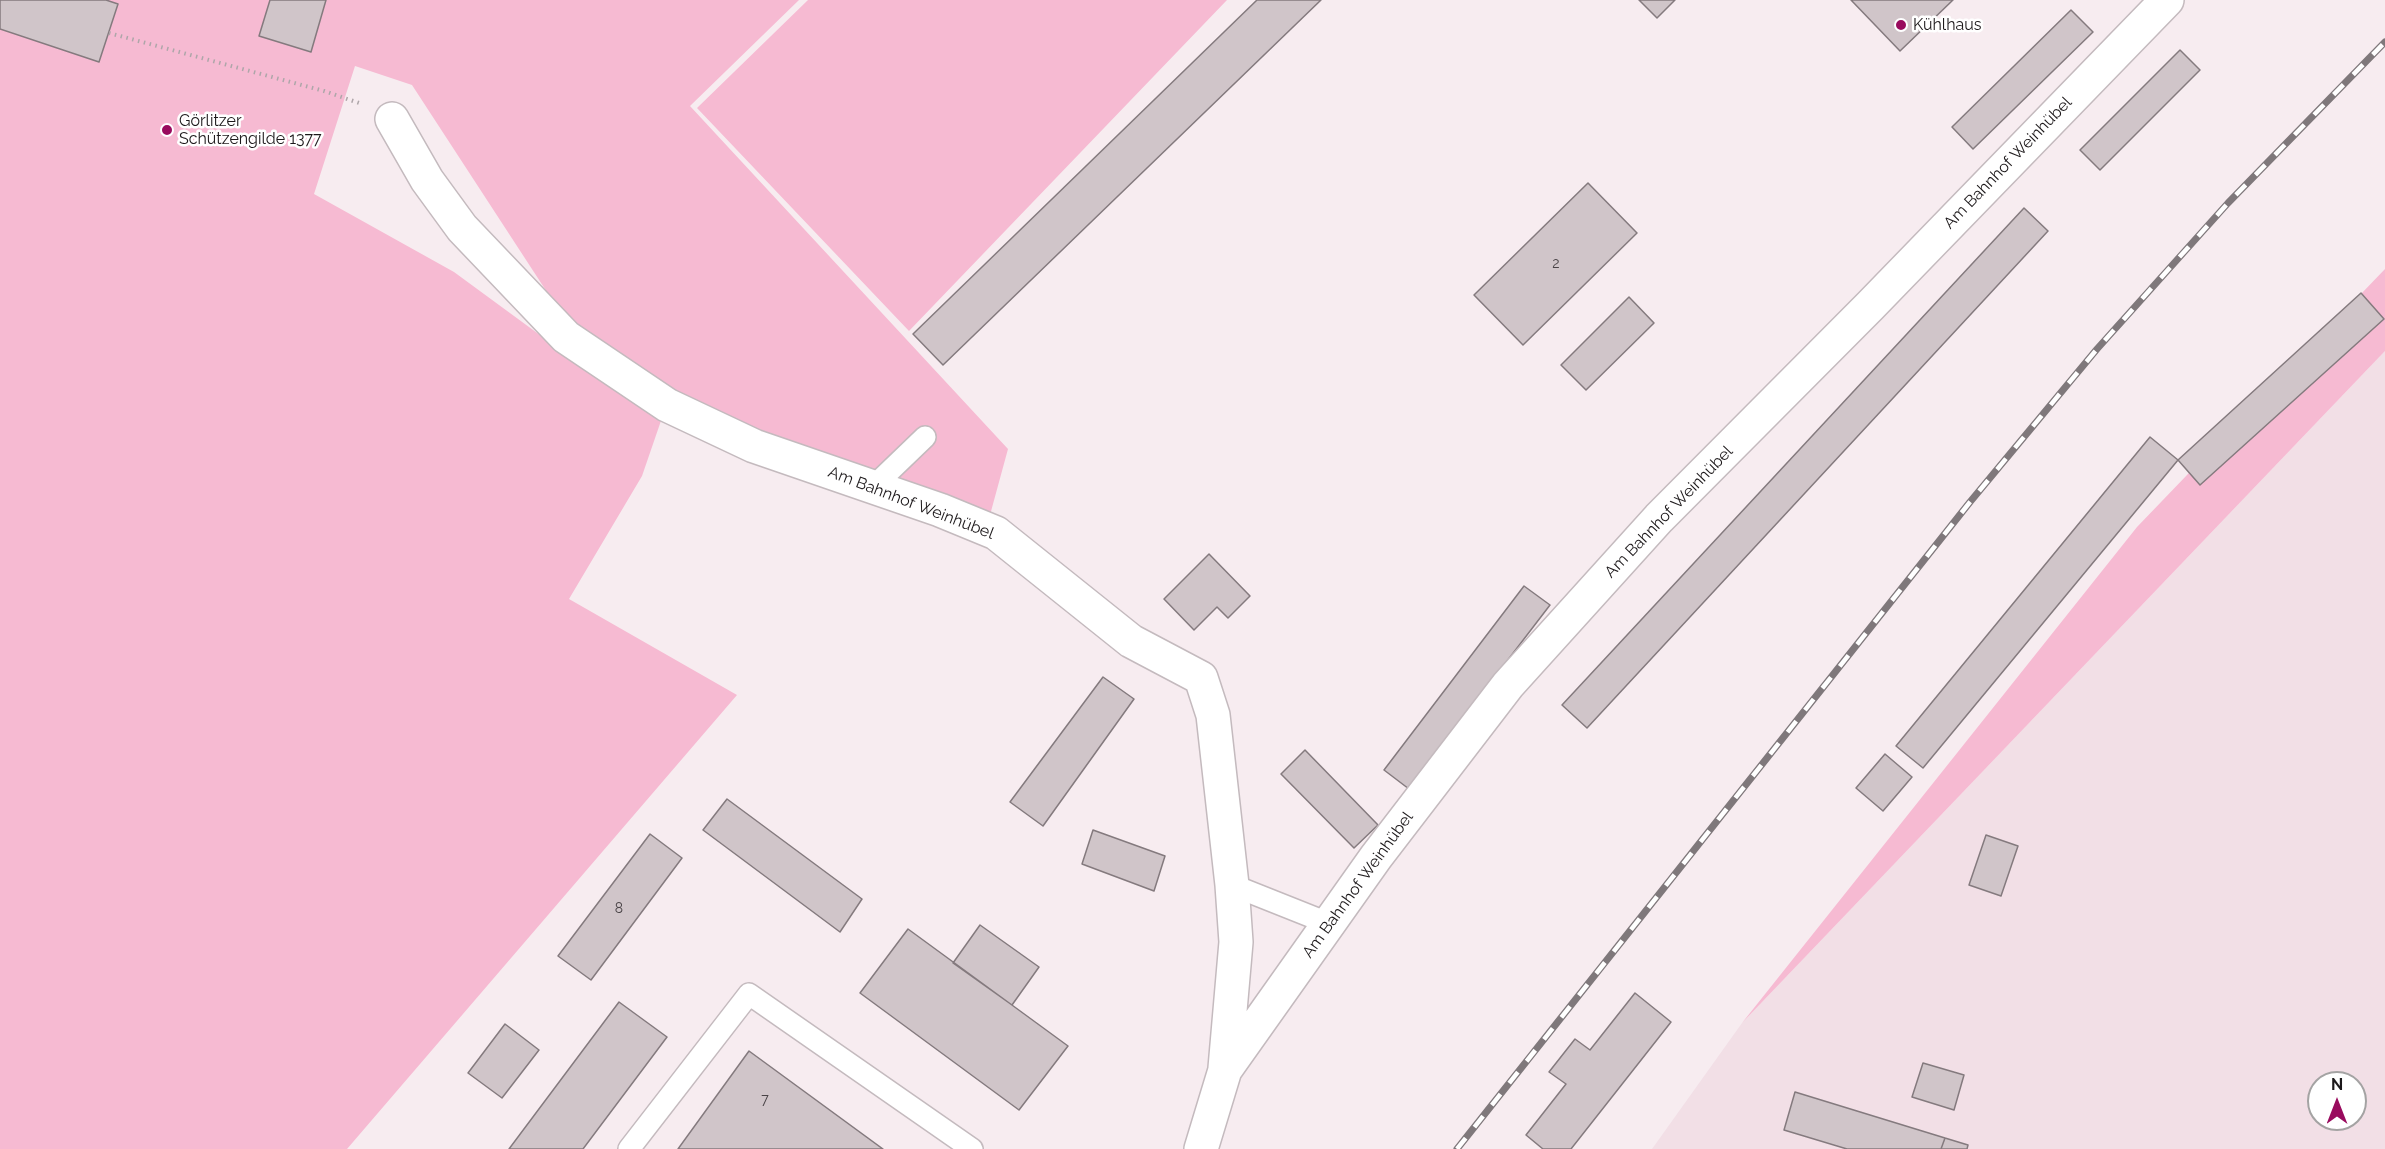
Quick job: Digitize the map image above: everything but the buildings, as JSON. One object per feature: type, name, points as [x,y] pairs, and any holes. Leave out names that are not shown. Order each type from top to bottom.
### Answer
[{"type":"street","name":"Am Bahnhof Weinhübel","points":[[1225,1070],[1376,857],[1508,685],[1659,518],[1870,306],[2167,0]]},
{"type":"street","name":"Am Bahnhof Weinhübel","points":[[392,119],[427,180],[462,228],[566,337],[667,405],[754,446],[940,510],[996,533],[1131,641],[1201,678],[1213,715],[1236,942],[1225,1070],[1201,1149]]},
{"type":"lane","points":[[873,487],[925,437]]},
{"type":"lane","points":[[1232,885],[1330,924]]},
{"type":"lane","points":[[629,1149],[749,994],[972,1149]]},
{"type":"path","points":[[109,33],[324,91],[368,106],[392,119]]},
{"type":"shaded area","points":[[0,0],[799,0],[690,106],[1008,449],[990,515],[669,396],[573,332],[412,85],[355,66],[314,194],[454,272],[559,349],[664,412],[642,476],[569,599],[737,695],[347,1149],[0,1149]]},
{"type":"shaded area","points":[[808,0],[1227,0],[909,331],[697,108]]},
{"type":"shaded area","points":[[2385,269],[2385,351],[1742,1023],[2137,527]]},
{"type":"shaded area","points":[[2385,351],[2385,1149],[1652,1149],[1742,1023]]},
{"type":"railway","points":[[1457,1149],[1970,502],[2097,349],[2228,203],[2385,42]]},
{"type":"place","name":"Kühlhaus","points":[[1901,25]]},
{"type":"place","name":"Görlitzer Schützengilde 1377","points":[[167,130]]}]
